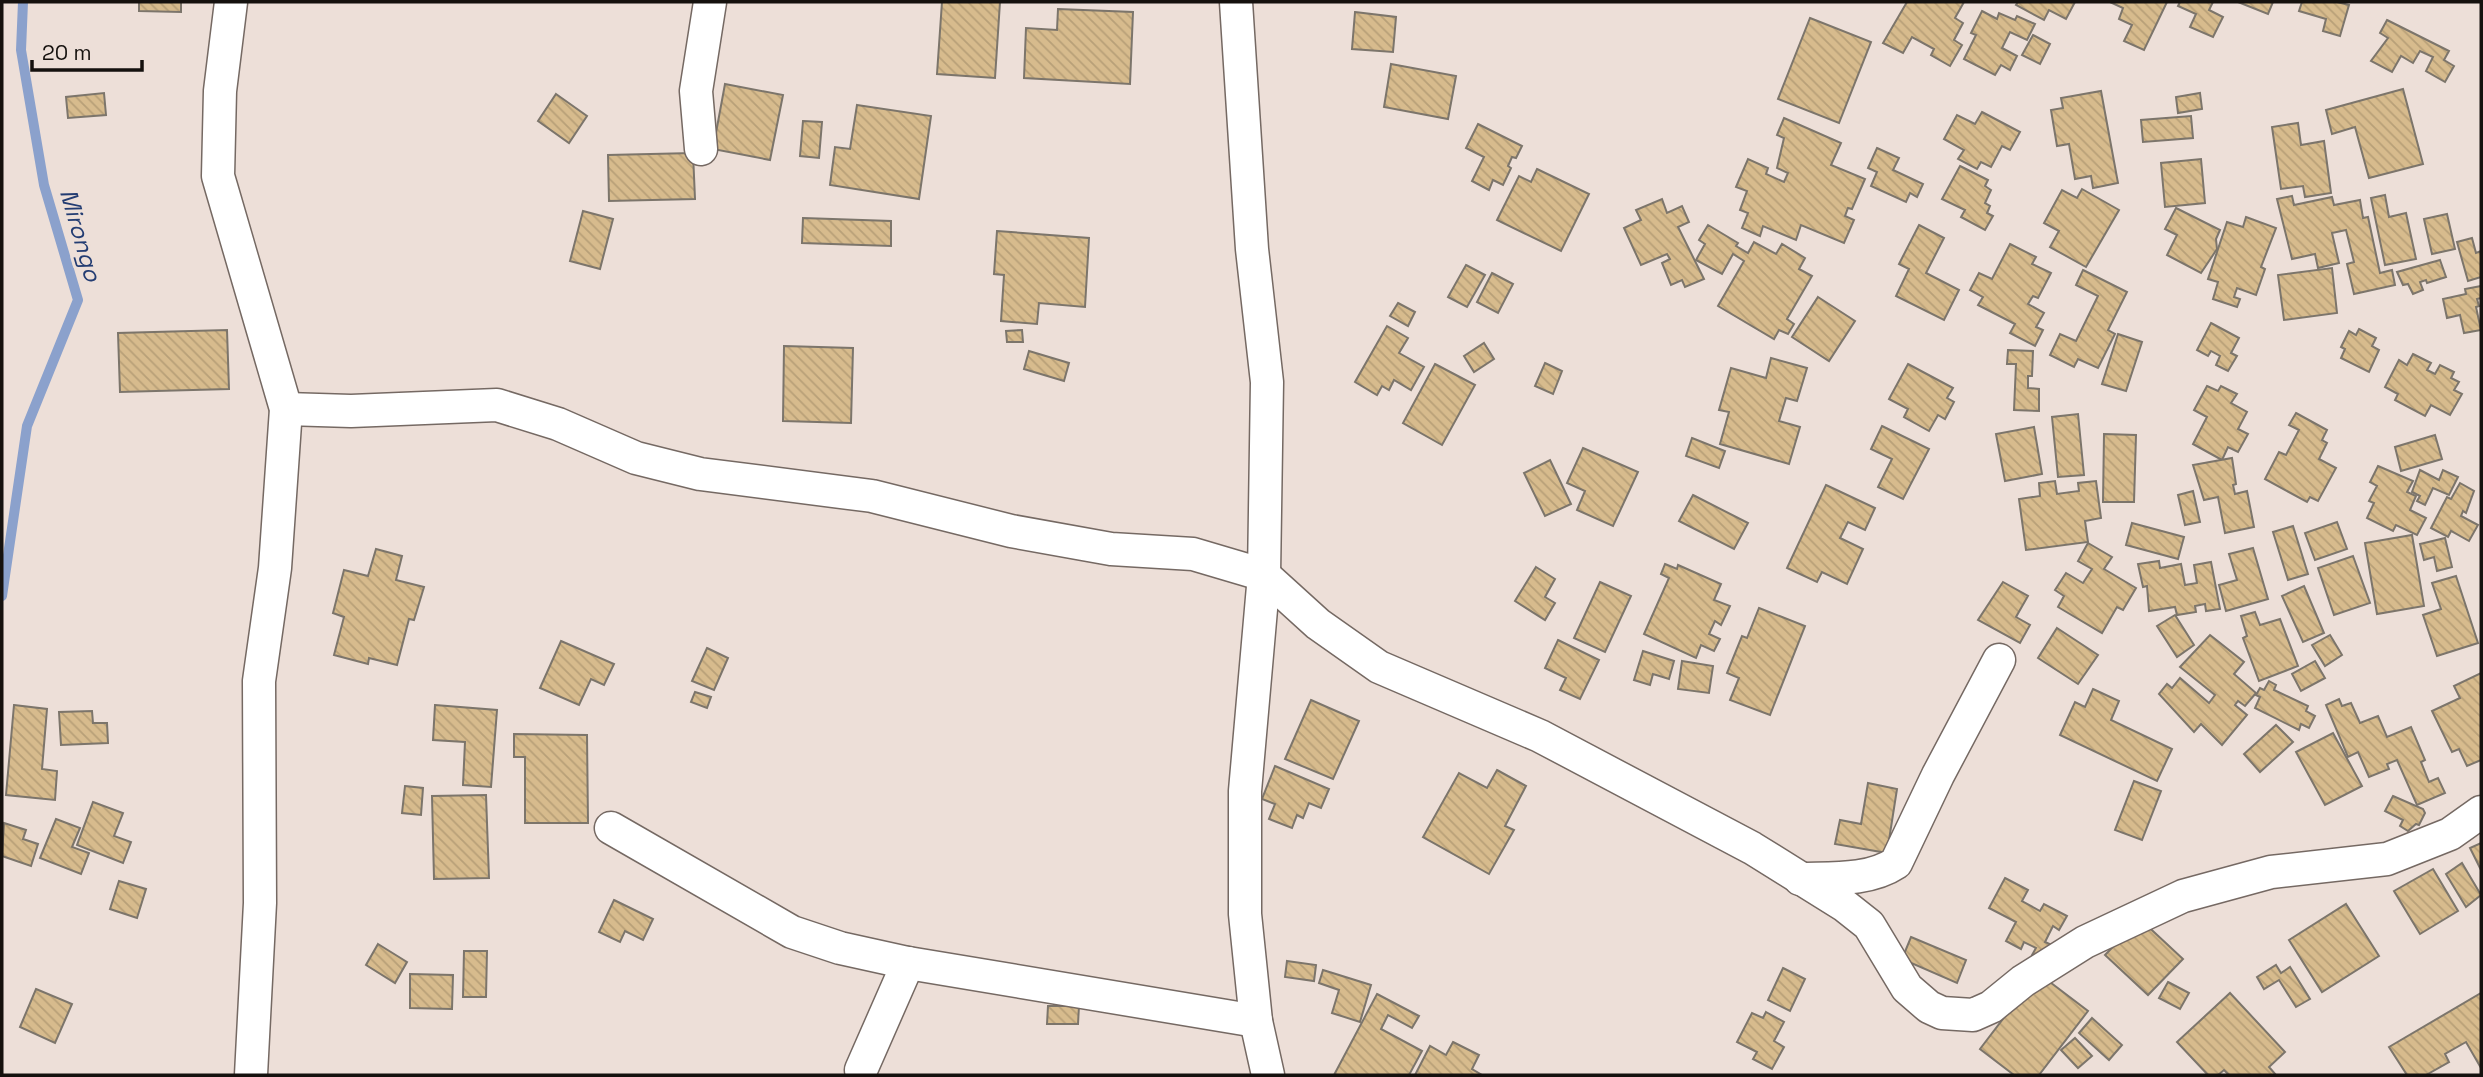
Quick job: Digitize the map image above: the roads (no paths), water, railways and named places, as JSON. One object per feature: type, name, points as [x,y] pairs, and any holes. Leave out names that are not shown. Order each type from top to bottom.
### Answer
[{"type":"street","points":[[231,2],[220,91],[218,176],[286,409],[275,568],[259,681],[260,903],[251,1075]]},
{"type":"street","points":[[701,149],[696,91],[710,2]]},
{"type":"street","points":[[1236,2],[1252,249],[1267,382],[1264,575],[1245,791],[1245,914],[1256,1021],[1268,1075]]},
{"type":"street","points":[[286,409],[351,411],[497,405],[558,424],[636,458],[700,474],[872,496],[1011,531],[1111,549],[1193,554],[1264,575],[1318,624],[1380,667],[1539,736],[1752,848],[1800,879],[1869,925],[1916,997],[1942,1013],[1973,1015],[1991,1007],[2022,981],[2085,942],[2183,896],[2271,872],[2386,859],[2442,838],[2481,812]]},
{"type":"street","points":[[1800,879],[1883,872],[1896,863],[1999,660]]},
{"type":"street","points":[[611,828],[792,932],[840,948],[908,964],[1256,1021]]},
{"type":"street","points":[[861,1070],[908,964]]},
{"type":"waterway","name":"Mirongo","points":[[2,596],[27,426],[78,300],[44,185],[21,50],[23,2]]}]
